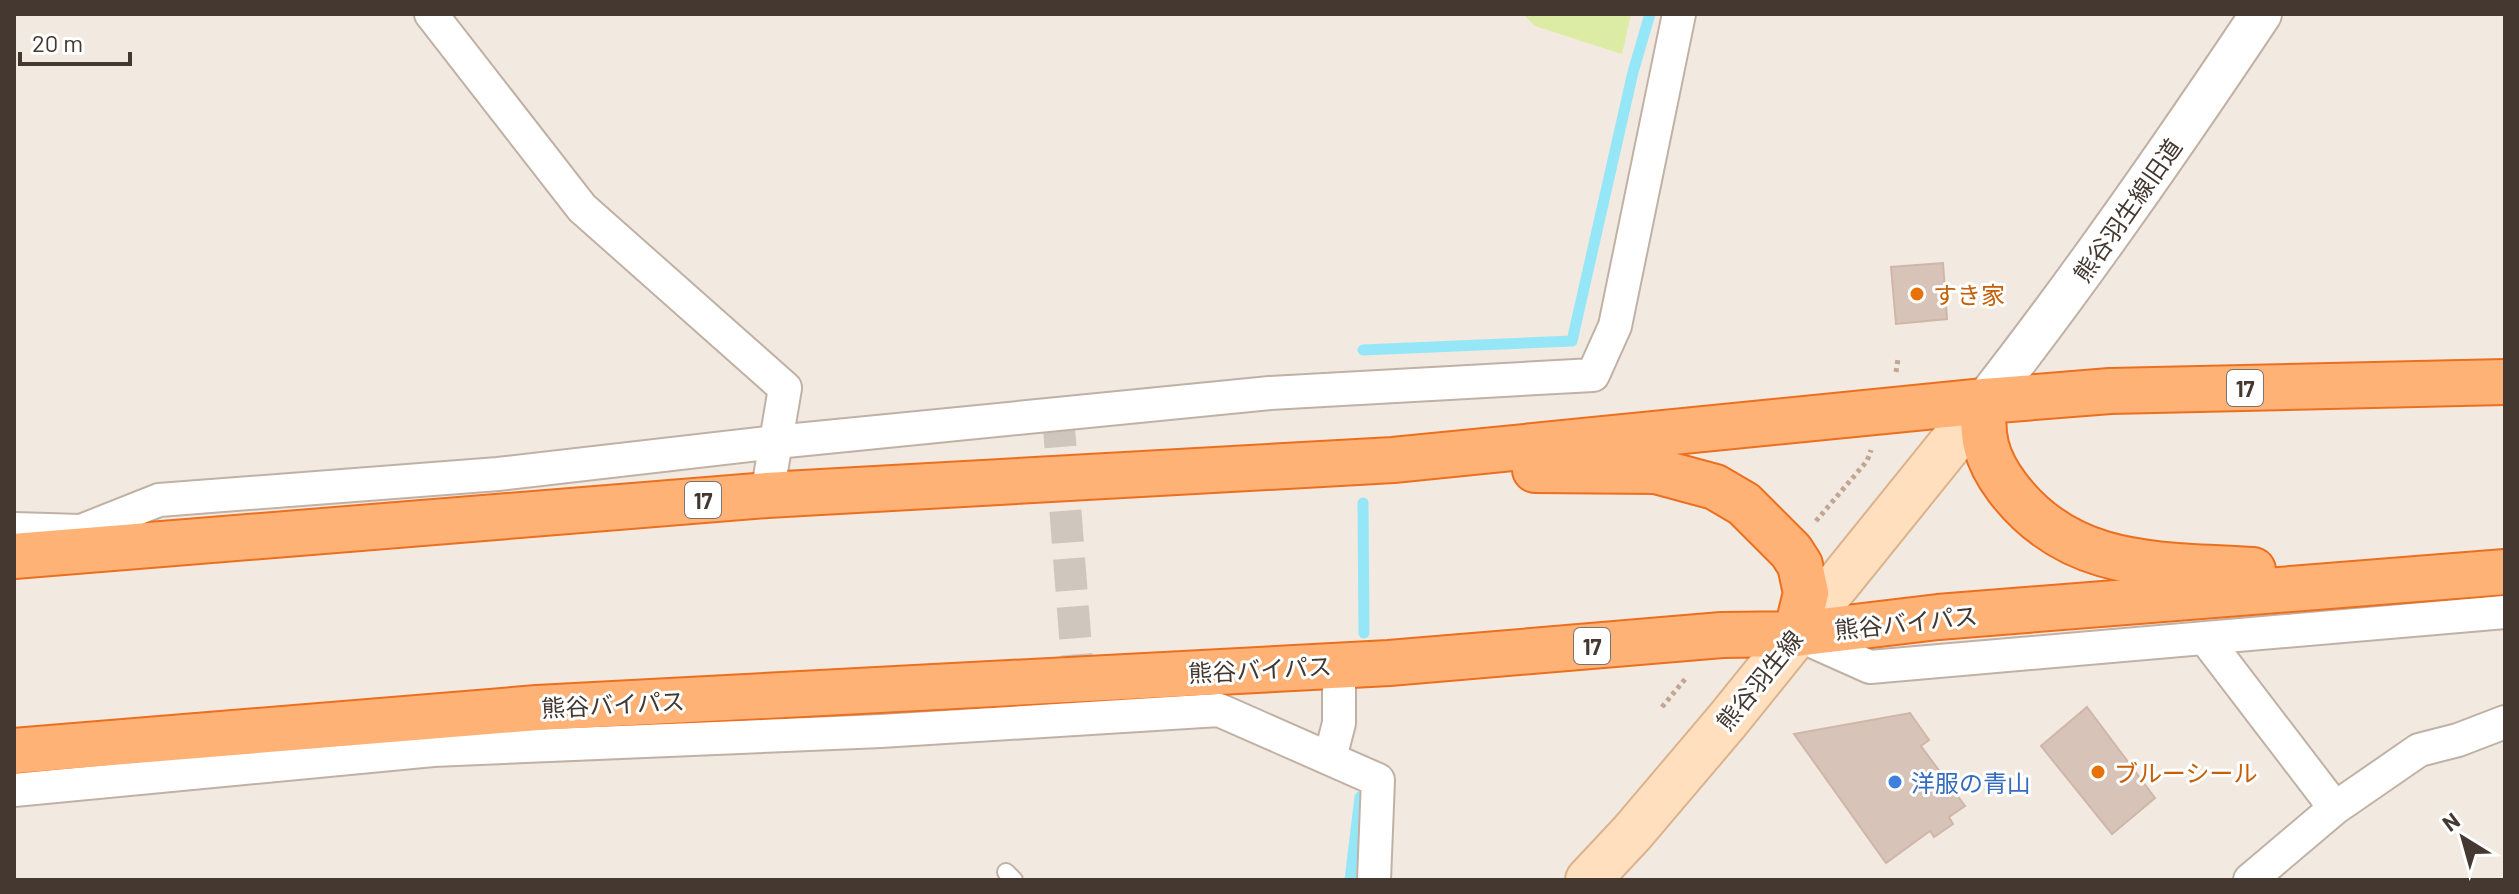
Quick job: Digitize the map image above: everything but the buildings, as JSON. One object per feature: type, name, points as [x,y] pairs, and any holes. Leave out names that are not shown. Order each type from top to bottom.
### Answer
[{"type":"highway","name":"17","points":[[14,556],[767,495],[1393,460],[2110,391],[2505,382]]},
{"type":"highway","points":[[1985,401],[1982,424],[1984,444],[2001,479],[2042,524],[2069,541],[2106,556],[2143,564],[2395,580]]},
{"type":"highway","points":[[1393,460],[1507,469],[1656,471],[1715,487],[1744,504],[1791,551],[1800,565],[1806,593],[1796,634]]},
{"type":"highway","name":"熊谷バイパス","points":[[14,751],[537,708],[1389,663],[1722,635],[1796,634],[1938,617],[2505,572]]},
{"type":"main road","name":"熊谷羽生線","points":[[1588,880],[1699,754],[1985,401]]},
{"type":"street","points":[[431,14],[582,208],[785,388],[767,495]]},
{"type":"street","points":[[14,529],[81,531],[159,500],[498,474],[776,442],[1270,393],[1593,375],[1615,326],[1679,14]]},
{"type":"street","name":"熊谷羽生線旧道","points":[[1985,401],[2057,309],[2151,178],[2261,14]]},
{"type":"street","points":[[1796,634],[1870,667],[2505,612]]},
{"type":"street","points":[[2205,638],[2335,808]]},
{"type":"street","points":[[1330,758],[1339,723],[1339,665]]},
{"type":"street","points":[[14,790],[433,750],[881,731],[1219,710],[1378,780],[1374,880]]},
{"type":"street","points":[[2250,880],[2335,808],[2419,750],[2458,740],[2505,722]]},
{"type":"path","points":[[1815,522],[1867,461],[1873,445]]},
{"type":"path","points":[[1662,707],[1686,678]]},
{"type":"green space","points":[[1523,14],[1631,14],[1622,54],[1535,26]]},
{"type":"waterway","points":[[1363,350],[1572,341],[1633,72],[1650,14]]},
{"type":"waterway","points":[[1363,503],[1364,633]]},
{"type":"waterway","points":[[1350,880],[1360,797]]},
{"type":"tunnel","points":[[1058,415],[1080,700]]},
{"type":"place","name":"すき家","points":[[1917,294]]},
{"type":"place","name":"ブルーシール","points":[[2098,772]]},
{"type":"place","name":"洋服の青山","points":[[1895,782]]}]
